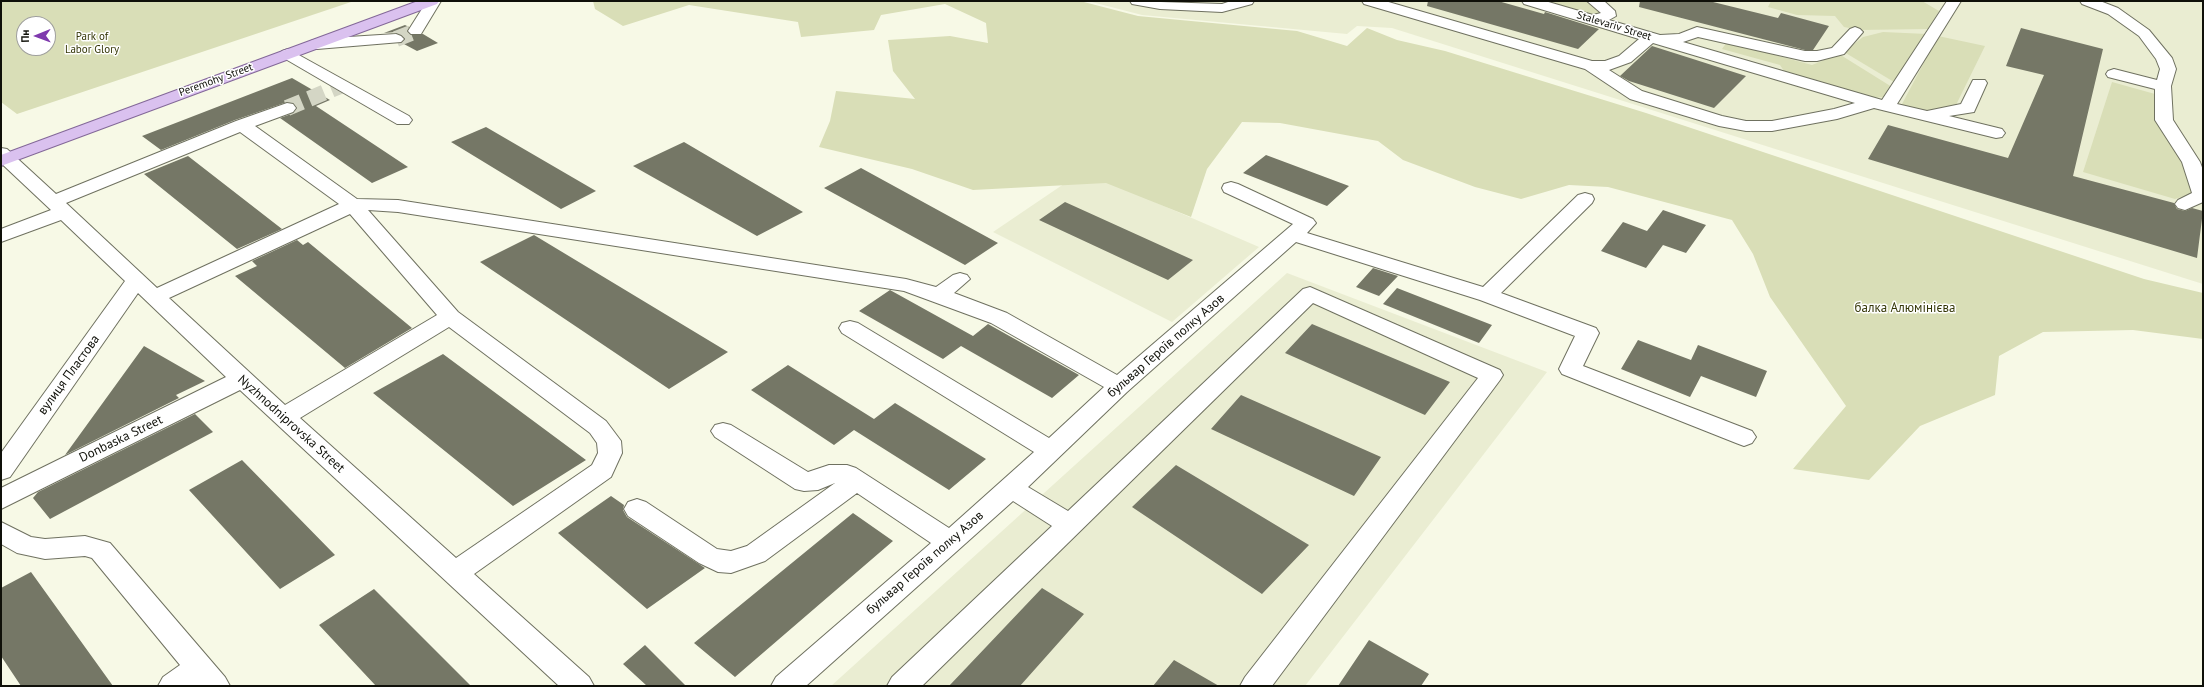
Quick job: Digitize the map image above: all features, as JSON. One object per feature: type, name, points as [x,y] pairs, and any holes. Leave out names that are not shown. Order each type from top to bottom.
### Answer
[{"type":"main road","name":"Peremohy Street","points":[[3,155],[397,1]]},
{"type":"main road","name":"Peremohy Street","points":[[3,155],[317,44],[433,1]]},
{"type":"street","points":[[416,31],[433,1]]},
{"type":"street","points":[[1137,1],[1160,5],[1222,8],[1246,1]]},
{"type":"street","name":"Stalevariv Street","points":[[1529,1],[1655,38],[1681,38],[1697,32],[1771,50],[1817,56],[1838,51],[1855,32]]},
{"type":"street","points":[[1593,20],[1608,16],[1608,11],[1594,1]]},
{"type":"street","points":[[1376,2],[1591,66],[1636,95],[1697,116],[1746,126],[1772,126],[1879,105],[1954,1]]},
{"type":"street","points":[[2087,1],[2113,11],[2144,33],[2164,58],[2168,69],[2162,86],[2164,120],[2191,162],[2202,195],[2184,204]]},
{"type":"street","points":[[1591,66],[1607,66],[1625,59],[1655,38],[1879,105],[1996,133]]},
{"type":"street","points":[[317,44],[396,40]]},
{"type":"street","points":[[288,54],[403,120]]},
{"type":"street","points":[[2114,74],[2162,86]]},
{"type":"street","points":[[1917,114],[1926,115],[1968,108],[1979,83]]},
{"type":"street","points":[[1,236],[58,206],[242,125],[287,108]]},
{"type":"street","points":[[242,125],[353,205],[450,317],[598,427],[609,441],[610,453],[602,471],[455,573]]},
{"type":"street","name":"Nyzhnodniprovska Street","points":[[3,155],[283,417],[579,686]]},
{"type":"street","name":"бульвар Героїв полку Азов","points":[[786,686],[1011,488],[1119,386],[1306,223],[1231,188]]},
{"type":"street","points":[[1486,295],[1586,199]]},
{"type":"street","points":[[154,297],[353,205],[372,204],[398,206],[614,241],[797,267],[906,285],[939,295],[999,318],[1119,386]]},
{"type":"street","points":[[1294,235],[1486,295],[1588,333],[1570,369],[1744,437]]},
{"type":"street","points":[[939,295],[960,278]]},
{"type":"street","name":"вулиця Пластова","points":[[1,471],[137,280]]},
{"type":"street","points":[[902,686],[1310,294],[1492,375],[1255,686]]},
{"type":"street","points":[[283,417],[450,317]]},
{"type":"street","points":[[850,328],[1051,451]]},
{"type":"street","name":"Donbaska Street","points":[[1,499],[242,379]]},
{"type":"street","points":[[723,431],[804,482],[818,481],[829,474],[847,474],[949,541]]},
{"type":"street","points":[[637,509],[708,556],[718,561],[731,562],[756,554],[857,480]]},
{"type":"street","points":[[1011,488],[1069,524]]},
{"type":"street","points":[[1,532],[26,546],[45,549],[85,546],[101,550],[207,677],[173,686]]},
{"type":"shaded area","points":[[1088,1],[2203,1],[2203,284],[1392,28],[1357,26],[1347,34],[1142,15]]},
{"type":"shaded area","points":[[1083,171],[1259,247],[1172,322],[993,232]]},
{"type":"shaded area","points":[[1287,273],[1547,372],[1305,686],[831,686]]},
{"type":"green space","name":"Park of Labor Glory","points":[[1,1],[354,1],[17,114],[1,102]]},
{"type":"green space","name":"балка Алюмінієва","points":[[593,1],[1080,1],[1138,16],[1297,31],[1347,46],[1367,28],[1397,40],[1445,51],[1646,113],[2144,279],[2203,293],[2203,339],[2133,330],[2043,332],[1999,356],[1995,395],[1920,426],[1869,480],[1793,469],[1846,406],[1770,297],[1753,254],[1732,220],[1608,187],[1569,185],[1521,199],[1475,187],[1403,160],[1378,141],[1280,123],[1242,122],[1207,169],[1191,217],[1106,183],[973,190],[912,169],[819,147],[830,121],[836,91],[915,99],[893,71],[888,40],[950,36],[988,43],[986,23],[945,4],[881,15],[874,30],[801,37],[798,22],[689,5],[623,26],[595,9]]},
{"type":"green space","points":[[1537,1],[1586,1],[1594,4],[1601,12],[1598,16],[1588,16]]},
{"type":"green space","points":[[1771,1],[1922,1],[1939,11],[1928,29],[1859,30],[1844,27],[1835,16],[1797,15],[1768,7]]},
{"type":"green space","points":[[1883,32],[1927,34],[1894,82],[1844,52],[1863,37]]},
{"type":"green space","points":[[1938,36],[1985,46],[1956,105],[1932,112],[1901,106]]},
{"type":"green space","points":[[1727,42],[1812,65],[1839,54],[1892,87],[1885,97],[1870,98],[1786,74],[1780,65],[1722,49]]},
{"type":"green space","points":[[2112,82],[2155,94],[2158,126],[2181,157],[2194,193],[2175,199],[2083,172]]},
{"type":"building","points":[[1428,1],[1498,1],[1544,14],[1545,12],[1599,29],[1578,49],[1427,6]]},
{"type":"building","points":[[1640,1],[1709,1],[1778,18],[1781,13],[1829,26],[1813,50],[1805,50],[1639,7]]},
{"type":"building","points":[[405,25],[409,27],[407,31],[410,35],[423,34],[438,43],[417,51],[402,43],[406,39],[402,35],[396,32],[384,33]]},
{"type":"building","points":[[2021,28],[2103,49],[2073,176],[2174,203],[2177,209],[2185,211],[2192,208],[2203,211],[2197,258],[1868,159],[1888,125],[2008,158],[2044,75],[2006,66]]},
{"type":"building","points":[[1652,46],[1746,76],[1714,108],[1629,81],[1620,76]]},
{"type":"building","points":[[292,78],[330,100],[316,106],[408,167],[372,183],[280,118],[294,113],[297,109],[294,103],[287,102],[235,120],[161,150],[142,136]]},
{"type":"building","points":[[486,127],[596,191],[561,209],[451,142]]},
{"type":"building","points":[[684,142],[803,212],[757,236],[633,166]]},
{"type":"building","points":[[1266,155],[1349,186],[1327,206],[1243,173]]},
{"type":"building","points":[[188,156],[282,229],[237,249],[144,174]]},
{"type":"building","points":[[861,168],[998,243],[965,265],[824,188]]},
{"type":"building","points":[[1065,202],[1193,260],[1168,280],[1039,220]]},
{"type":"building","points":[[1663,210],[1706,225],[1686,253],[1663,245],[1646,268],[1601,251],[1623,222],[1647,231]]},
{"type":"building","points":[[534,235],[728,352],[669,389],[480,262]]},
{"type":"building","points":[[297,240],[303,245],[308,242],[412,328],[345,368],[235,276],[257,266],[252,261]]},
{"type":"building","points":[[1373,268],[1398,276],[1379,296],[1356,287]]},
{"type":"building","points":[[1397,288],[1492,325],[1479,343],[1383,304]]},
{"type":"building","points":[[890,290],[973,336],[988,324],[1079,375],[1052,398],[961,346],[943,359],[859,311]]},
{"type":"building","points":[[1312,324],[1450,382],[1425,415],[1285,353]]},
{"type":"building","points":[[1638,340],[1691,360],[1698,345],[1767,371],[1756,397],[1701,376],[1690,397],[1621,369]]},
{"type":"building","points":[[144,346],[205,381],[176,395],[179,398],[65,455]]},
{"type":"building","points":[[443,354],[586,460],[513,506],[373,393]]},
{"type":"building","points":[[788,365],[874,419],[895,403],[986,459],[949,490],[854,430],[834,445],[751,390]]},
{"type":"building","points":[[1241,395],[1381,457],[1354,496],[1211,429]]},
{"type":"building","points":[[195,414],[213,432],[50,519],[33,498],[38,492]]},
{"type":"building","points":[[242,460],[335,555],[280,589],[189,490]]},
{"type":"building","points":[[1176,465],[1309,545],[1262,594],[1132,507]]},
{"type":"building","points":[[611,496],[624,505],[623,510],[627,517],[705,568],[647,609],[558,533]]},
{"type":"building","points":[[853,513],[893,541],[735,677],[694,643]]},
{"type":"building","points":[[31,572],[113,686],[21,686],[1,656],[1,588]]},
{"type":"building","points":[[1042,588],[1084,614],[1020,686],[949,686]]},
{"type":"building","points":[[374,589],[471,686],[376,686],[319,625]]},
{"type":"building","points":[[1369,640],[1429,674],[1421,686],[1338,686]]},
{"type":"building","points":[[645,645],[686,686],[647,686],[623,664]]},
{"type":"building","points":[[1174,660],[1219,686],[1153,686]]},
{"type":"tunnel","points":[[396,39],[416,31]]},
{"type":"tunnel","points":[[287,108],[340,86]]}]
